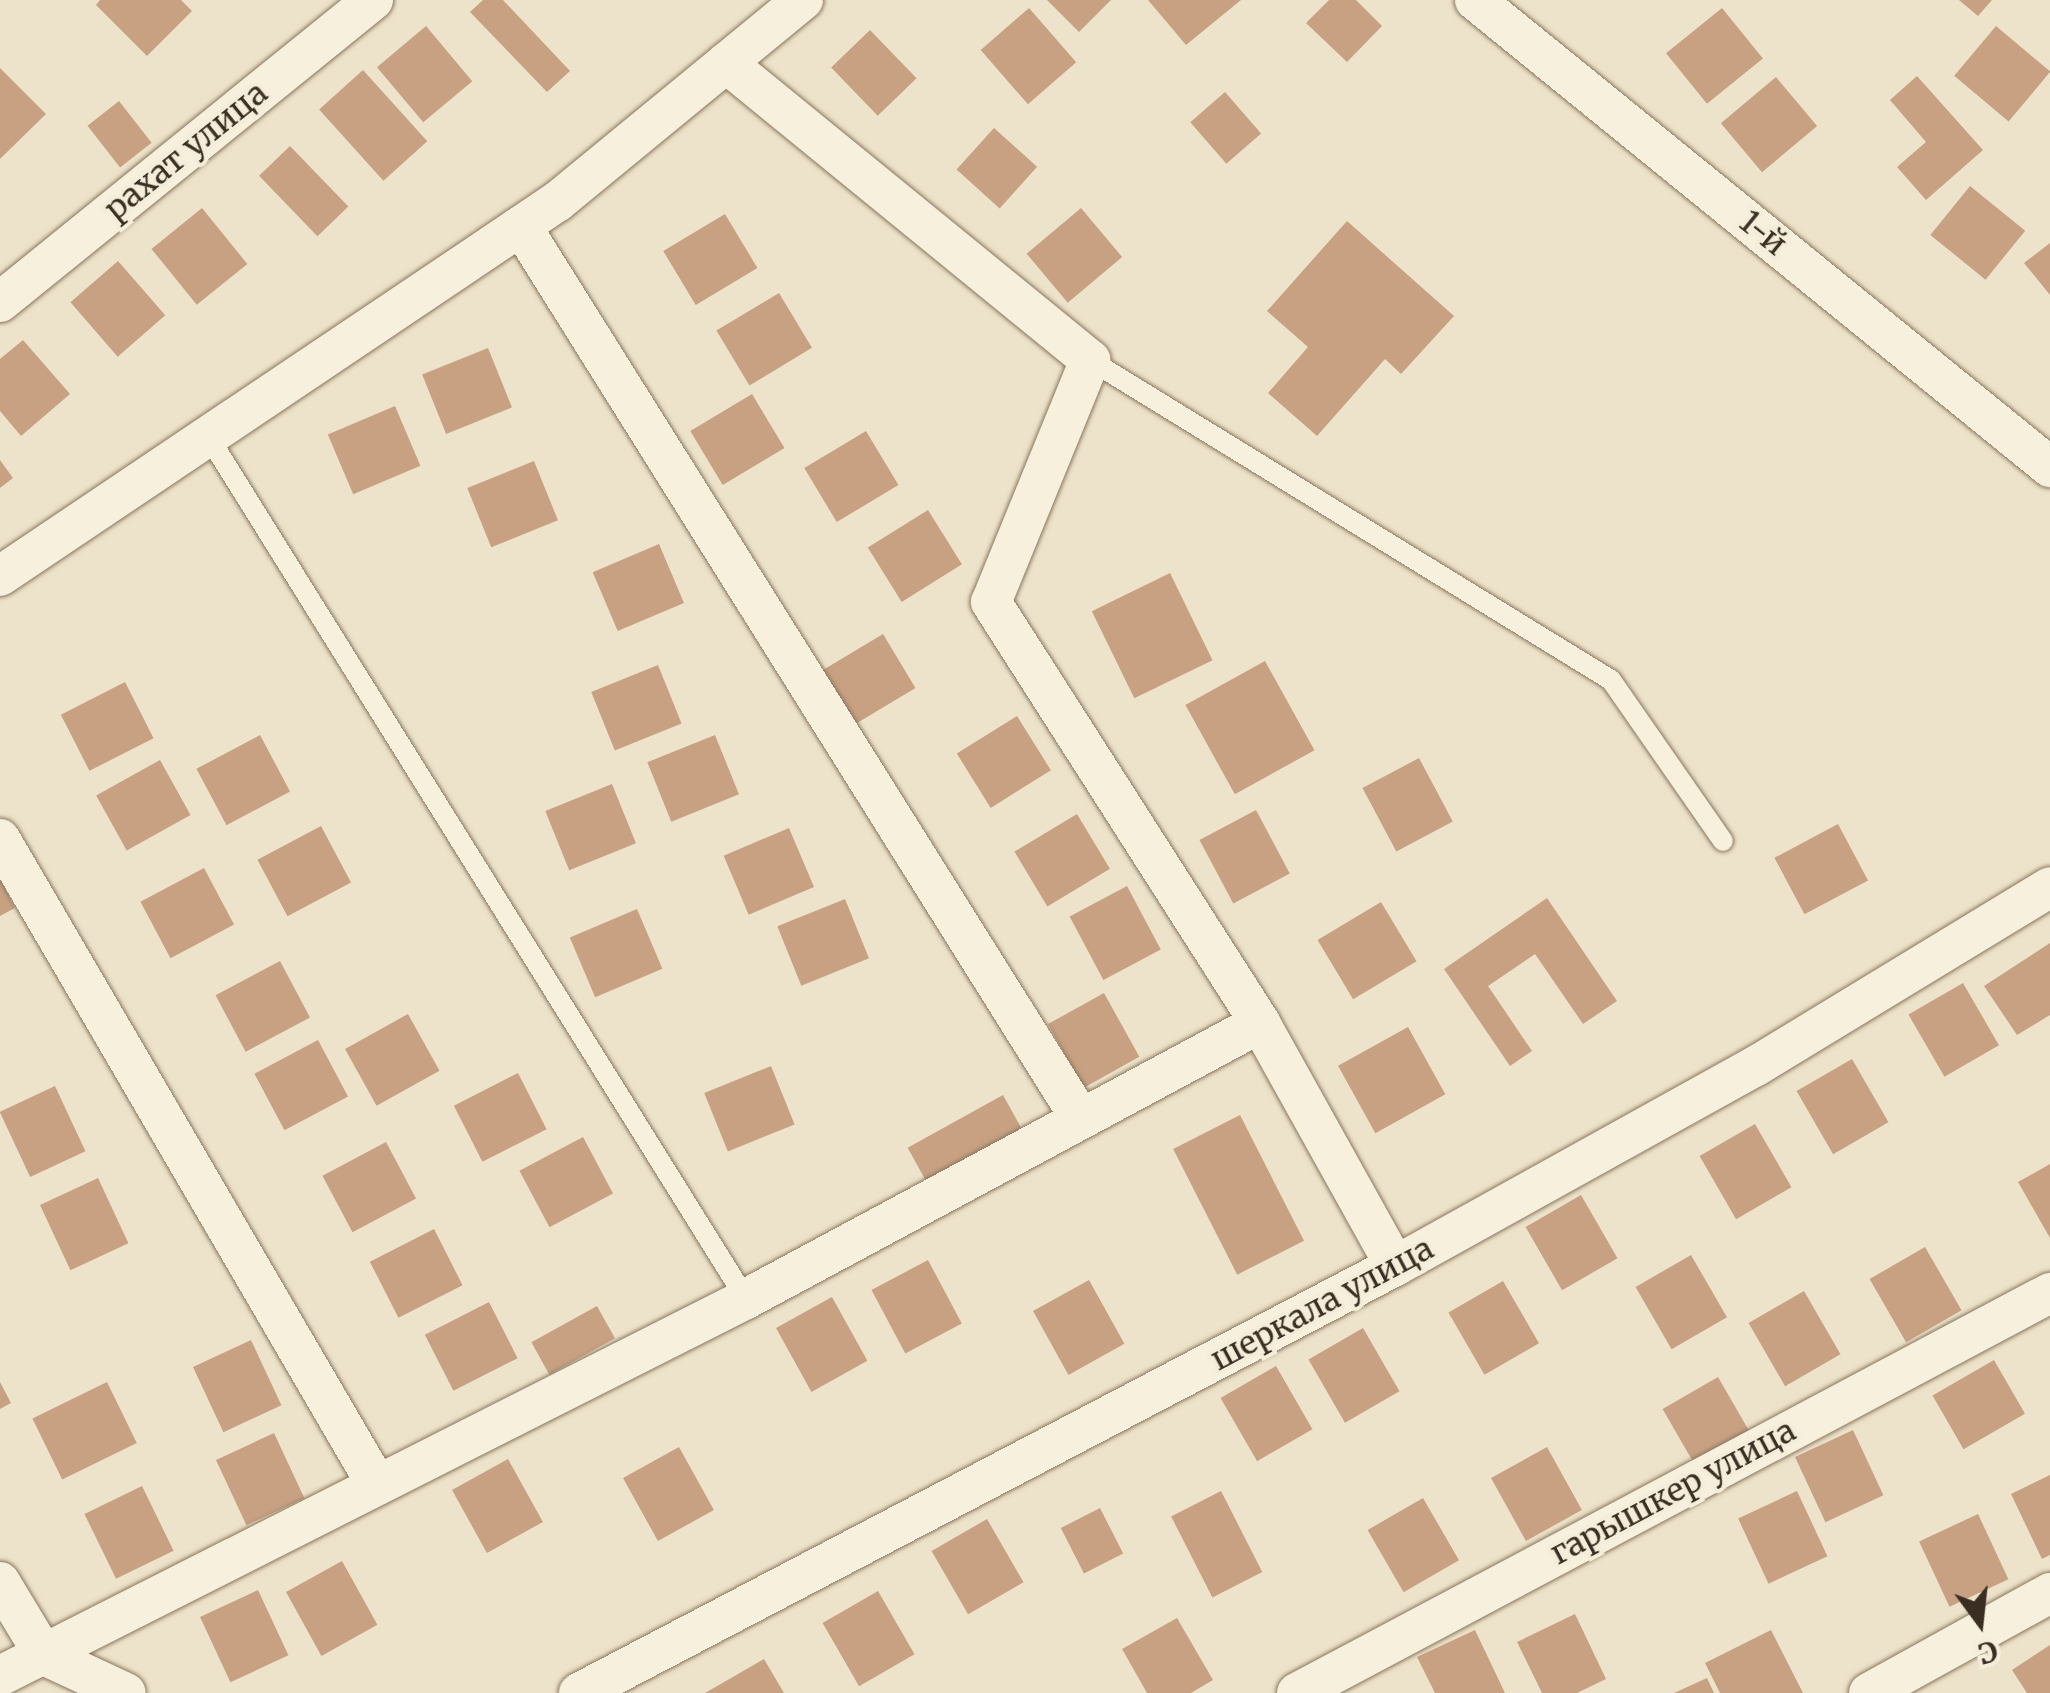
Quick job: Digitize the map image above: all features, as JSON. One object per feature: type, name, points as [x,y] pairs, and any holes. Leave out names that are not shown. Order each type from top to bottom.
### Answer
[{"type":"street","name":"рахат улица","points":[[0,302],[373,0]]},
{"type":"street","points":[[0,576],[558,201],[803,0]]},
{"type":"street","name":"1-й","points":[[1475,0],[2050,466]]},
{"type":"street","points":[[726,63],[1090,360],[991,602],[1260,1022],[1396,1266]]},
{"type":"street","points":[[520,226],[1081,1119]]},
{"type":"street","points":[[0,840],[378,1485]]},
{"type":"street","name":"шеркала улица","points":[[579,1693],[1396,1266],[1756,1066],[2050,888]]},
{"type":"street","points":[[0,1676],[746,1299],[1260,1022]]},
{"type":"street","name":"гарышкер улица","points":[[1297,1693],[2050,1292]]},
{"type":"street","points":[[0,1582],[44,1655],[126,1693]]},
{"type":"street","points":[[1869,1693],[2050,1593]]},
{"type":"lane","points":[[1090,360],[1611,680],[1724,842]]},
{"type":"lane","points":[[208,436],[746,1299]]},
{"type":"building","points":[[100,0],[181,0],[192,11],[147,56],[96,5]]},
{"type":"building","points":[[483,0],[503,0],[570,71],[547,92],[470,12]]},
{"type":"building","points":[[1047,0],[1111,0],[1079,32]]},
{"type":"building","points":[[1148,0],[1241,0],[1186,45]]},
{"type":"building","points":[[1329,0],[1356,0],[1382,26],[1347,62],[1306,23]]},
{"type":"building","points":[[1959,0],[1992,0],[1978,16]]},
{"type":"building","points":[[1029,8],[1076,62],[1028,104],[981,50]]},
{"type":"building","points":[[1722,8],[1763,59],[1707,104],[1666,53]]},
{"type":"building","points":[[426,26],[472,81],[423,122],[377,67]]},
{"type":"building","points":[[1996,26],[2050,71],[2009,121],[1954,76]]},
{"type":"building","points":[[870,30],[917,78],[878,116],[831,68]]},
{"type":"building","points":[[0,68],[46,114],[0,159]]},
{"type":"building","points":[[363,70],[427,141],[383,181],[319,109]]},
{"type":"building","points":[[1917,76],[1983,150],[1926,200],[1897,167],[1926,142],[1890,100]]},
{"type":"building","points":[[1776,77],[1817,126],[1762,172],[1721,123]]},
{"type":"building","points":[[1225,92],[1261,134],[1226,164],[1190,122]]},
{"type":"building","points":[[119,101],[152,143],[120,167],[87,126]]},
{"type":"building","points":[[994,128],[1037,167],[1000,208],[957,170]]},
{"type":"building","points":[[290,146],[348,206],[317,236],[259,176]]},
{"type":"building","points":[[1970,186],[2025,231],[1986,280],[1930,235]]},
{"type":"building","points":[[202,208],[247,264],[197,305],[151,249]]},
{"type":"building","points":[[1081,208],[1122,257],[1068,303],[1027,254]]},
{"type":"building","points":[[725,214],[757,268],[696,305],[663,251]]},
{"type":"building","points":[[1347,221],[1454,316],[1401,374],[1385,359],[1317,436],[1268,393],[1308,347],[1267,311]]},
{"type":"building","points":[[2050,243],[2050,295],[2024,263]]},
{"type":"building","points":[[118,261],[165,315],[118,357],[70,302]]},
{"type":"building","points":[[779,293],[812,348],[749,385],[716,331]]},
{"type":"building","points":[[23,340],[70,394],[21,436],[0,411],[0,359]]},
{"type":"building","points":[[488,348],[512,407],[446,434],[422,375]]},
{"type":"building","points":[[752,394],[784,448],[723,485],[690,431]]},
{"type":"building","points":[[395,406],[420,466],[353,494],[328,435]]},
{"type":"building","points":[[866,431],[898,485],[837,522],[804,468]]},
{"type":"building","points":[[0,460],[13,478],[0,488]]},
{"type":"building","points":[[534,461],[558,520],[491,547],[467,488]]},
{"type":"building","points":[[928,510],[962,564],[902,602],[868,548]]},
{"type":"building","points":[[659,544],[684,603],[618,631],[593,572]]},
{"type":"building","points":[[1170,573],[1213,660],[1134,698],[1092,611]]},
{"type":"building","points":[[883,634],[915,688],[854,725],[821,671]]},
{"type":"building","points":[[1265,661],[1314,750],[1235,794],[1185,705]]},
{"type":"building","points":[[658,665],[682,723],[615,750],[591,692]]},
{"type":"building","points":[[125,682],[154,738],[89,771],[61,715]]},
{"type":"building","points":[[1017,716],[1051,770],[991,808],[957,754]]},
{"type":"building","points":[[260,735],[290,792],[226,825],[196,769]]},
{"type":"building","points":[[715,735],[739,794],[671,822],[647,762]]},
{"type":"building","points":[[1419,758],[1453,822],[1396,852],[1362,788]]},
{"type":"building","points":[[160,760],[191,815],[127,850],[96,795]]},
{"type":"building","points":[[612,784],[636,843],[569,870],[545,811]]},
{"type":"building","points":[[1256,810],[1290,874],[1233,904],[1199,840]]},
{"type":"building","points":[[1077,814],[1110,869],[1047,906],[1014,852]]},
{"type":"building","points":[[1838,824],[1868,881],[1804,914],[1774,858]]},
{"type":"building","points":[[321,826],[351,883],[287,916],[257,860]]},
{"type":"building","points":[[789,828],[814,887],[749,915],[724,856]]},
{"type":"building","points":[[204,868],[234,925],[170,958],[140,902]]},
{"type":"building","points":[[0,878],[15,908],[0,916]]},
{"type":"building","points":[[1127,886],[1161,950],[1103,980],[1070,917]]},
{"type":"building","points":[[1547,898],[1617,1001],[1583,1024],[1535,954],[1488,986],[1532,1051],[1510,1066],[1444,969]]},
{"type":"building","points":[[845,899],[869,958],[801,986],[777,926]]},
{"type":"building","points":[[1381,902],[1417,961],[1353,999],[1318,940]]},
{"type":"building","points":[[637,909],[662,969],[595,997],[570,938]]},
{"type":"building","points":[[2050,943],[2050,1015],[2017,1035],[1984,986]]},
{"type":"building","points":[[280,961],[310,1018],[246,1052],[216,995]]},
{"type":"building","points":[[1963,983],[1999,1045],[1944,1077],[1908,1014]]},
{"type":"building","points":[[1104,993],[1139,1057],[1083,1088],[1048,1024]]},
{"type":"building","points":[[408,1014],[440,1071],[377,1106],[345,1049]]},
{"type":"building","points":[[1408,1027],[1445,1094],[1375,1133],[1338,1066]]},
{"type":"building","points":[[318,1040],[348,1097],[284,1130],[254,1074]]},
{"type":"building","points":[[1852,1059],[1888,1122],[1833,1154],[1797,1091]]},
{"type":"building","points":[[771,1066],[795,1124],[728,1151],[704,1093]]},
{"type":"building","points":[[518,1073],[547,1129],[482,1162],[454,1106]]},
{"type":"building","points":[[55,1086],[85,1151],[30,1177],[0,1112]]},
{"type":"building","points":[[1003,1095],[1023,1131],[928,1184],[908,1148]]},
{"type":"building","points":[[1240,1115],[1304,1241],[1237,1275],[1173,1149]]},
{"type":"building","points":[[1755,1124],[1792,1187],[1736,1219],[1700,1156]]},
{"type":"building","points":[[583,1137],[613,1194],[549,1227],[519,1171]]},
{"type":"building","points":[[386,1142],[416,1199],[352,1232],[322,1176]]},
{"type":"building","points":[[2050,1164],[2050,1238],[2018,1182]]},
{"type":"building","points":[[98,1178],[128,1243],[70,1270],[40,1205]]},
{"type":"building","points":[[1581,1195],[1618,1258],[1562,1290],[1526,1227]]},
{"type":"building","points":[[434,1229],[463,1285],[398,1318],[370,1262]]},
{"type":"building","points":[[1925,1247],[1962,1310],[1906,1342],[1870,1279]]},
{"type":"building","points":[[1691,1255],[1727,1317],[1672,1349],[1636,1287]]},
{"type":"building","points":[[928,1260],[962,1324],[905,1354],[871,1290]]},
{"type":"building","points":[[1089,1280],[1124,1344],[1068,1375],[1033,1311]]},
{"type":"building","points":[[1503,1281],[1539,1343],[1484,1375],[1448,1312]]},
{"type":"building","points":[[1804,1291],[1840,1354],[1785,1386],[1749,1323]]},
{"type":"building","points":[[832,1297],[867,1361],[811,1392],[776,1328]]},
{"type":"building","points":[[489,1302],[518,1358],[453,1391],[425,1335]]},
{"type":"building","points":[[597,1306],[615,1338],[549,1375],[531,1342]]},
{"type":"building","points":[[1363,1328],[1400,1391],[1345,1423],[1308,1360]]},
{"type":"building","points":[[251,1340],[281,1405],[223,1432],[193,1367]]},
{"type":"building","points":[[1994,1360],[2025,1414],[1964,1449],[1933,1396]]},
{"type":"building","points":[[1276,1366],[1312,1429],[1257,1461],[1221,1398]]},
{"type":"building","points":[[1718,1377],[1755,1440],[1699,1472],[1663,1409]]},
{"type":"building","points":[[0,1382],[11,1403],[0,1409]]},
{"type":"building","points":[[107,1382],[137,1443],[62,1480],[32,1418]]},
{"type":"building","points":[[1853,1430],[1883,1495],[1825,1522],[1795,1457]]},
{"type":"building","points":[[274,1433],[304,1498],[246,1525],[216,1460]]},
{"type":"building","points":[[679,1447],[714,1510],[658,1541],[623,1478]]},
{"type":"building","points":[[1547,1447],[1582,1510],[1526,1541],[1491,1478]]},
{"type":"building","points":[[508,1459],[543,1522],[487,1553],[452,1490]]},
{"type":"building","points":[[2050,1475],[2050,1555],[2042,1559],[2011,1494]]},
{"type":"building","points":[[142,1486],[174,1551],[116,1579],[84,1514]]},
{"type":"building","points":[[1221,1491],[1262,1572],[1212,1598],[1171,1516]]},
{"type":"building","points":[[1797,1491],[1827,1556],[1769,1584],[1738,1518]]},
{"type":"building","points":[[1423,1498],[1459,1560],[1404,1592],[1368,1530]]},
{"type":"building","points":[[1100,1508],[1123,1553],[1084,1573],[1061,1528]]},
{"type":"building","points":[[1978,1514],[2008,1579],[1950,1607],[1919,1541]]},
{"type":"building","points":[[987,1519],[1023,1582],[968,1614],[932,1551]]},
{"type":"building","points":[[342,1561],[377,1625],[321,1656],[286,1592]]},
{"type":"building","points":[[258,1590],[288,1655],[230,1682],[200,1617]]},
{"type":"building","points":[[878,1591],[914,1654],[859,1686],[823,1623]]},
{"type":"building","points":[[1575,1614],[1606,1679],[1577,1693],[1542,1693],[1517,1642]]},
{"type":"building","points":[[1177,1618],[1213,1680],[1191,1693],[1147,1693],[1122,1649]]},
{"type":"building","points":[[1475,1630],[1505,1693],[1435,1693],[1417,1657]]},
{"type":"building","points":[[1771,1630],[1803,1693],[1720,1693],[1705,1663]]},
{"type":"building","points":[[2050,1645],[2050,1693],[2027,1693],[2012,1670]]},
{"type":"building","points":[[764,1659],[784,1693],[705,1693]]},
{"type":"building","points":[[1707,1678],[1714,1693],[1674,1693]]}]
